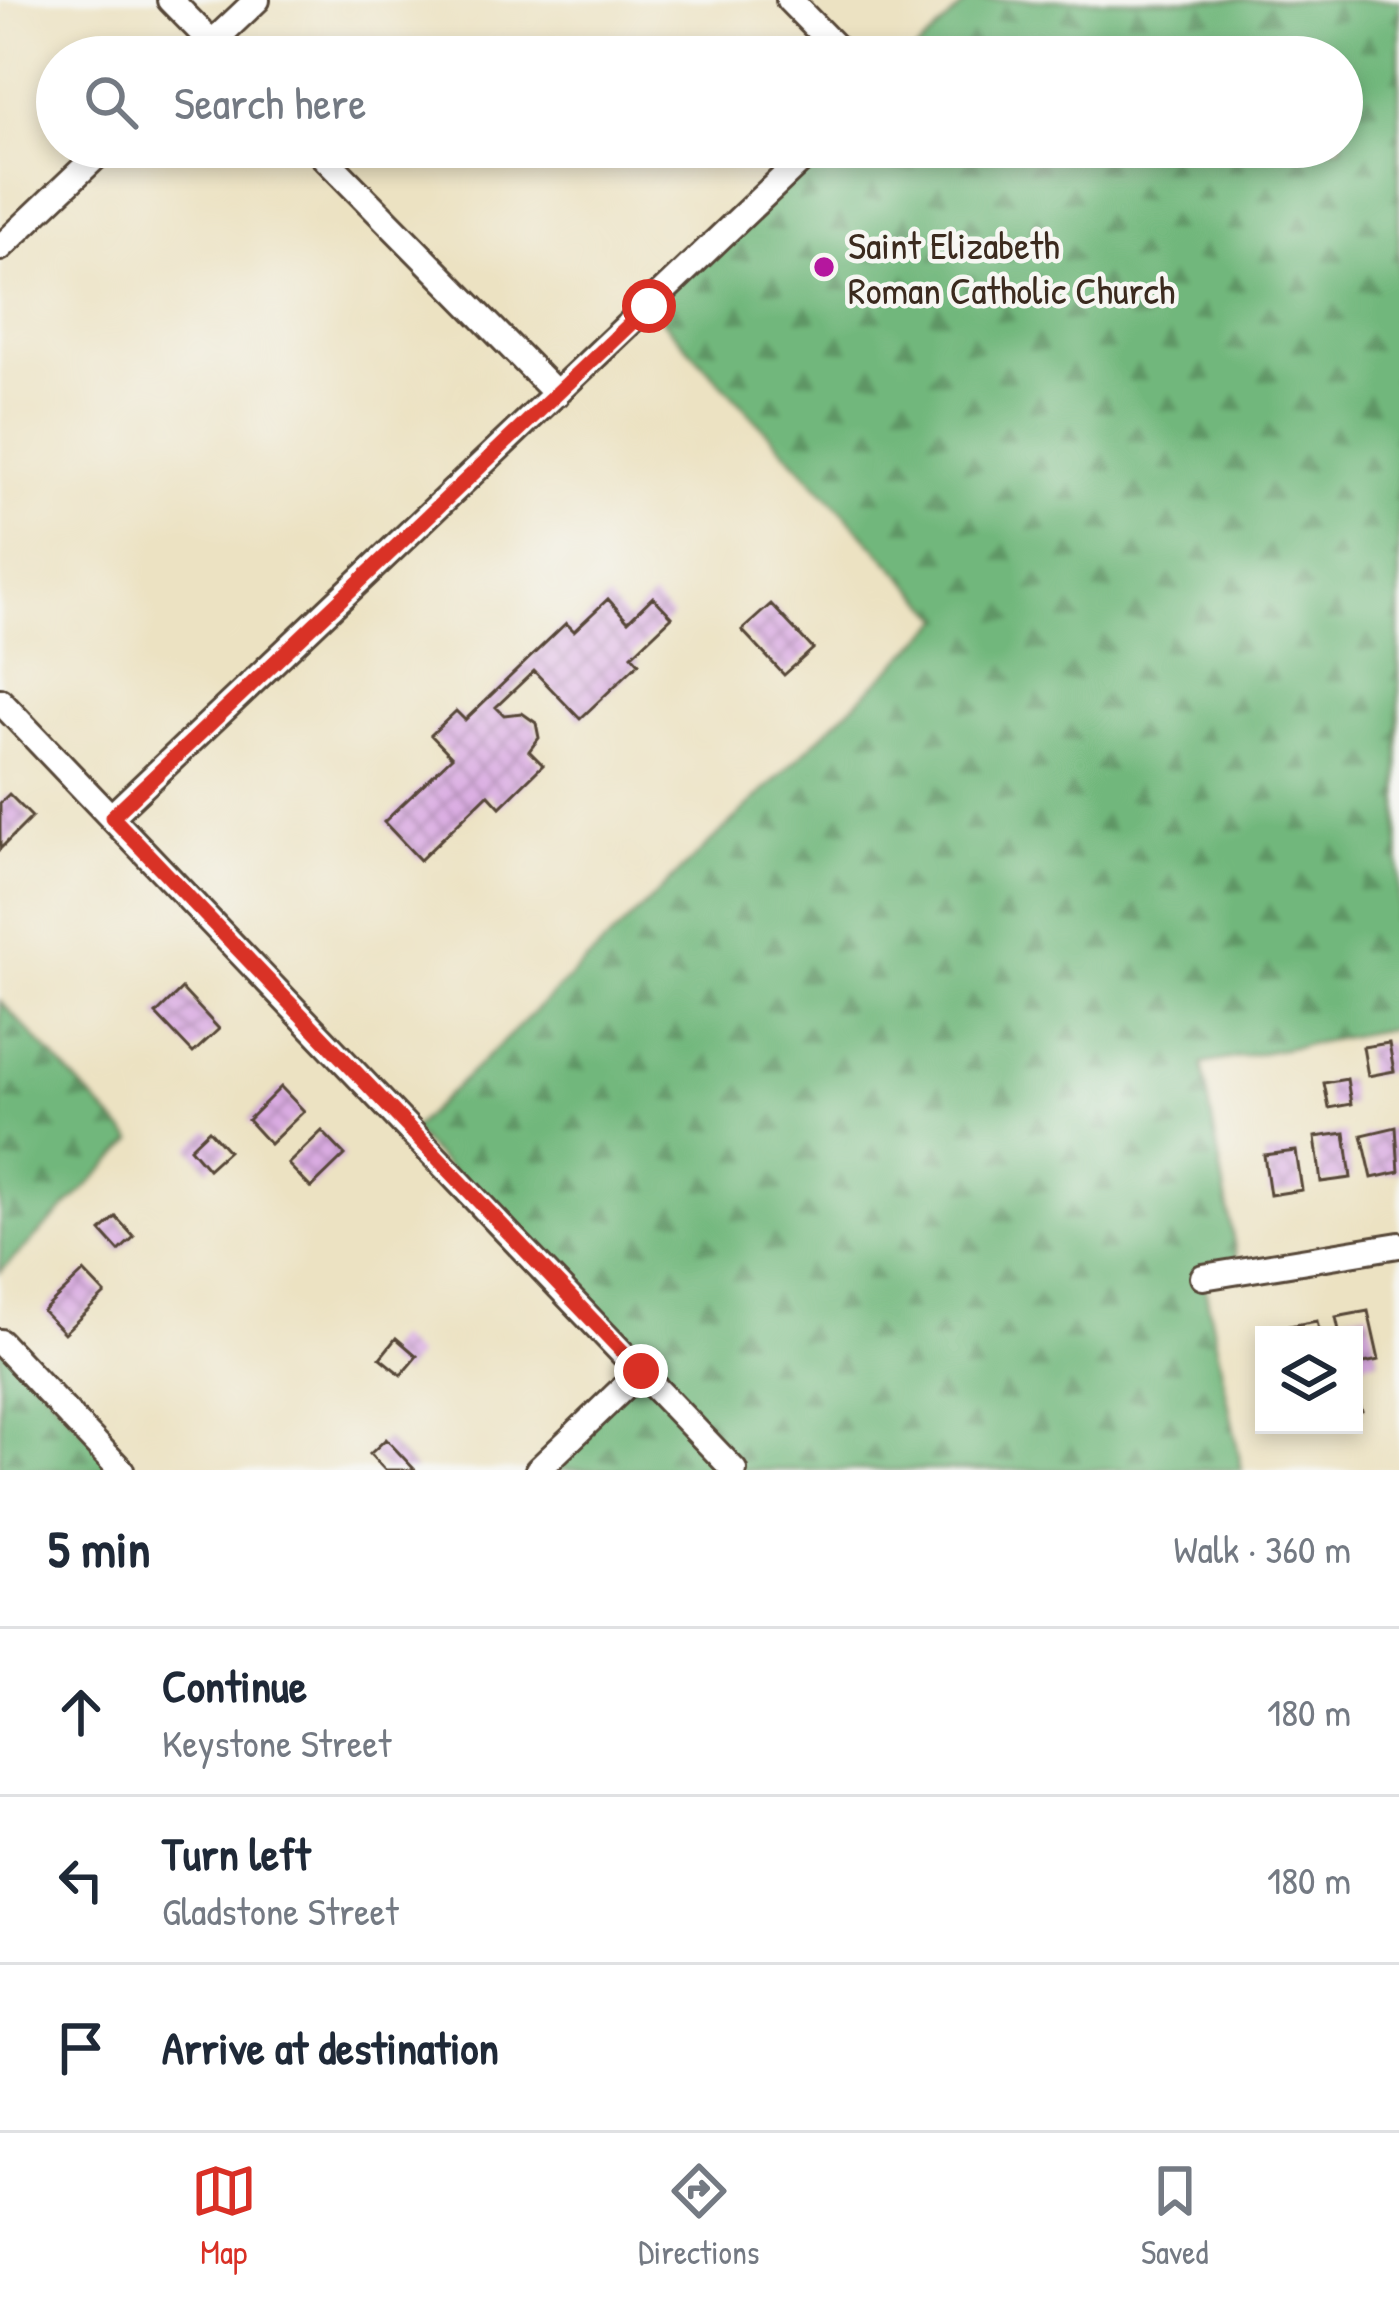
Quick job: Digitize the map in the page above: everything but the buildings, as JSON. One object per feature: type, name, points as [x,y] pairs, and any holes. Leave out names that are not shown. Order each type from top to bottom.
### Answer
[{"type":"street","points":[[170,0],[199,36]]},
{"type":"street","points":[[226,36],[257,0]]},
{"type":"street","points":[[789,0],[824,36]]},
{"type":"street","points":[[0,248],[84,168]]},
{"type":"street","points":[[335,168],[556,394]]},
{"type":"street","points":[[112,817],[793,168]]},
{"type":"street","points":[[0,701],[734,1470]]},
{"type":"street","points":[[1203,1277],[1399,1245]]},
{"type":"street","points":[[0,1342],[121,1470]]},
{"type":"street","points":[[538,1470],[641,1371]]},
{"type":"green space","points":[[969,0],[1399,0],[1399,1027],[1202,1064],[1239,1272],[1203,1278],[1242,1470],[538,1470],[640,1371],[411,1130],[943,619],[649,306],[793,168],[1363,168],[1363,36],[932,36]]},
{"type":"green space","points":[[0,1001],[133,1141],[0,1272]]},
{"type":"green space","points":[[0,1342],[121,1470],[0,1470]]},
{"type":"place","name":"Saint Elizabeth Roman Catholic Church","points":[[824,267]]},
{"type":"route","points":[[641,1371],[112,817],[649,306]]}]
